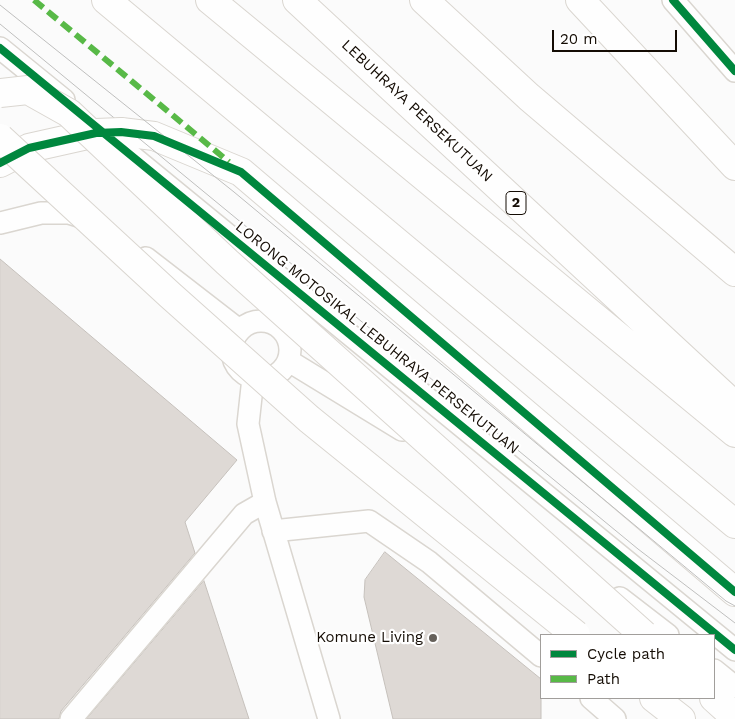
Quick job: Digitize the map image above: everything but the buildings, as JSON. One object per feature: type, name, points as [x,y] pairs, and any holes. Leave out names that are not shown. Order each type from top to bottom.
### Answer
[{"type":"main road","points":[[106,0],[735,524]]},
{"type":"main road","points":[[210,0],[735,434]]},
{"type":"main road","name":"LEBUHRAYA PERSEKUTUAN","points":[[297,0],[735,406]]},
{"type":"main road","points":[[424,0],[529,97],[735,272]]},
{"type":"main road","points":[[452,0],[529,97]]},
{"type":"main road","points":[[580,0],[735,166]]},
{"type":"main road","points":[[0,93],[28,90],[69,113],[227,262],[643,634]]},
{"type":"main road","points":[[0,163],[29,148],[109,132],[154,136],[241,172],[735,592]]},
{"type":"main road","points":[[0,138],[170,295],[309,419],[575,634]]},
{"type":"main road","points":[[655,699],[681,719]]},
{"type":"main road","points":[[715,699],[735,717]]},
{"type":"lane","points":[[673,0],[735,71]]},
{"type":"lane","name":"LORONG MOTOSIKAL LEBUHRAYA PERSEKUTUAN","points":[[0,48],[735,650]]},
{"type":"lane","points":[[0,223],[41,213],[70,213],[104,225],[239,330]]},
{"type":"lane","points":[[257,320],[267,321],[276,325],[289,340],[289,361],[284,368],[270,378],[252,378],[244,374],[232,358],[231,348],[239,330],[257,320]]},
{"type":"lane","points":[[289,361],[403,431],[667,634]]},
{"type":"lane","points":[[252,378],[248,424],[265,502],[330,719]]},
{"type":"lane","points":[[71,719],[244,514],[265,502]]},
{"type":"lane","points":[[273,531],[369,521],[429,562],[540,655]]},
{"type":"lane","points":[[429,562],[443,591],[476,617]]},
{"type":"lane","points":[[715,671],[735,687]]},
{"type":"lane","points":[[592,699],[615,719]]},
{"type":"tram line","points":[[0,5],[234,192],[726,601],[735,606]]},
{"type":"tram line","points":[[0,24],[638,549],[735,623]]},
{"type":"marked path","points":[[34,0],[229,162]]},
{"type":"cycle path","points":[[673,0],[735,71]]},
{"type":"cycle path","points":[[0,48],[735,650]]},
{"type":"cycle path","points":[[0,163],[29,148],[96,133],[121,132],[154,136],[241,172],[735,592]]},
{"type":"place","name":"Komune Living","points":[[433,638]]}]
